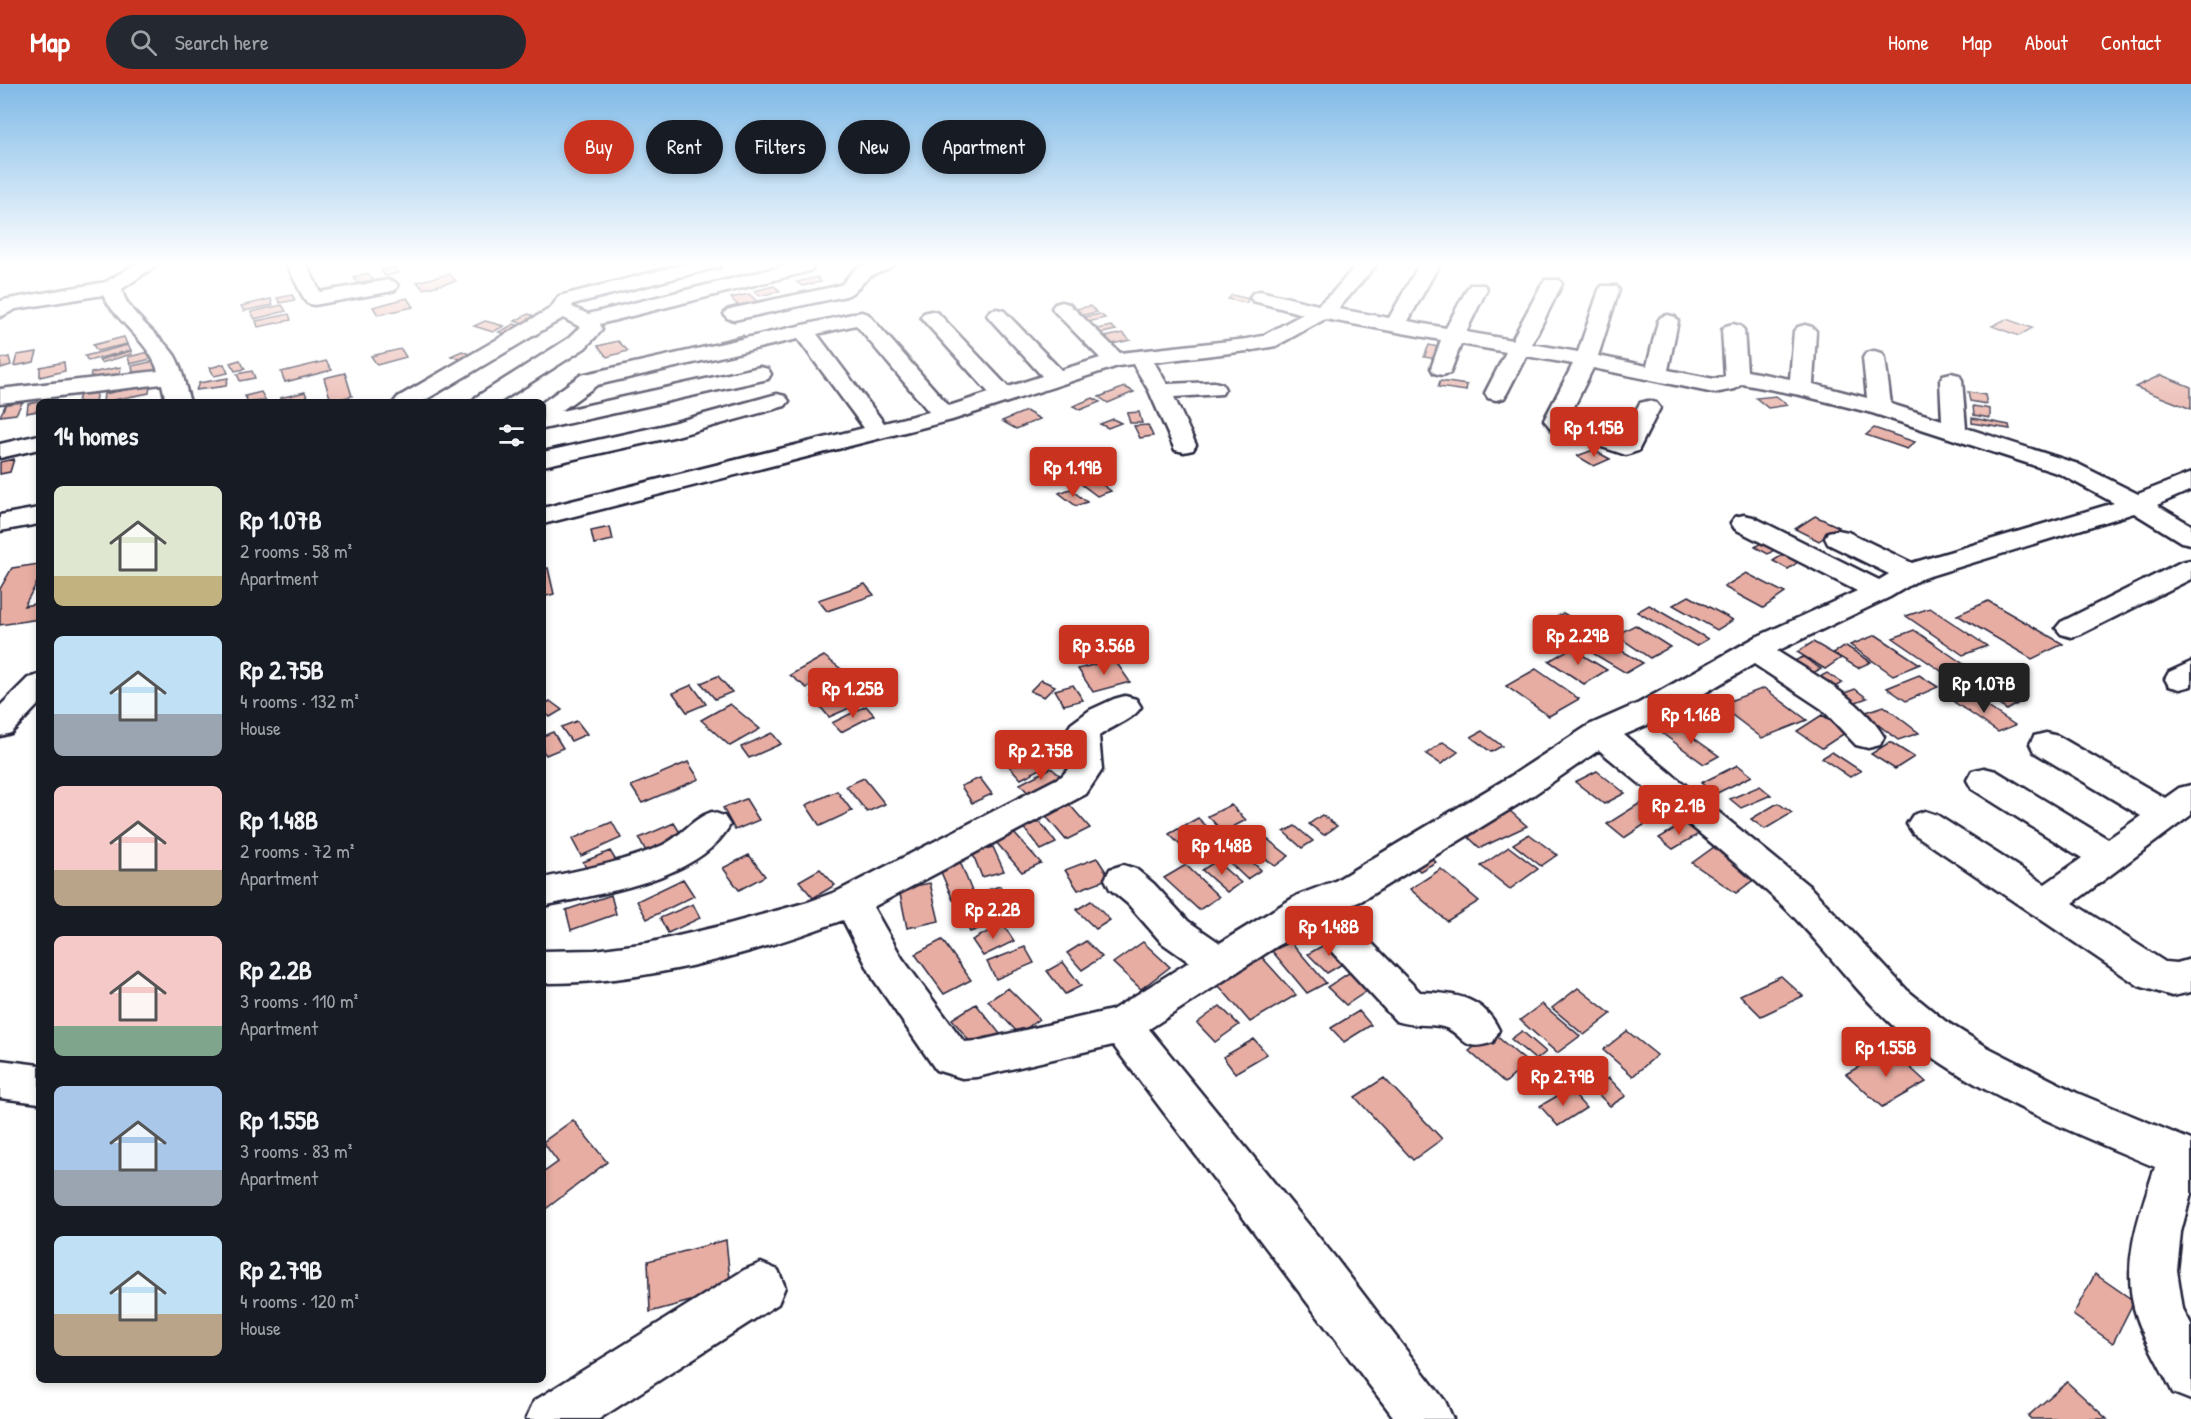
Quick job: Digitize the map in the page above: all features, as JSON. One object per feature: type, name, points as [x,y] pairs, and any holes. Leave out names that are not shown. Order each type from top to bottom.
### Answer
[{"type":"street","points":[[138,325],[164,357],[177,399]]},
{"type":"street","points":[[411,399],[536,325]]},
{"type":"street","points":[[489,399],[577,343],[591,330],[590,325]]},
{"type":"street","points":[[739,325],[760,374],[791,425]]},
{"type":"street","points":[[546,411],[589,380],[831,325]]},
{"type":"street","points":[[867,325],[944,415]]},
{"type":"street","points":[[939,325],[1003,395]]},
{"type":"street","points":[[1007,325],[1057,379]]},
{"type":"street","points":[[1080,325],[1115,360]]},
{"type":"street","points":[[546,458],[665,432],[791,425],[878,431],[944,415],[1115,360],[1247,345],[1268,341],[1297,325]]},
{"type":"street","points":[[1397,325],[1714,386],[1732,383],[1736,375],[1733,330]]},
{"type":"street","points":[[1442,368],[1458,325]]},
{"type":"street","points":[[1496,393],[1531,325]]},
{"type":"street","points":[[1597,325],[1586,360],[1556,420],[1559,425],[1626,448],[1648,408]]},
{"type":"street","points":[[1656,374],[1667,325]]},
{"type":"street","points":[[1801,388],[1804,331]]},
{"type":"street","points":[[803,332],[878,431]]},
{"type":"street","points":[[1140,357],[1160,391],[1184,445]]},
{"type":"street","points":[[1874,358],[1880,408]]},
{"type":"street","points":[[546,421],[760,374]]},
{"type":"street","points":[[1736,375],[1801,388],[1880,408],[2069,469],[2137,504],[2191,536]]},
{"type":"street","points":[[0,396],[170,376]]},
{"type":"street","points":[[1951,380],[1954,431]]},
{"type":"street","points":[[1160,391],[1214,389]]},
{"type":"street","points":[[546,515],[791,425]]},
{"type":"street","points":[[0,451],[36,443]]},
{"type":"street","points":[[851,902],[888,969],[951,1057],[962,1060],[977,1059],[1122,1025],[1311,905],[1348,891],[1523,785],[1600,733],[1650,711],[1755,651],[1880,591],[1910,573],[2137,504],[2191,481]]},
{"type":"street","points":[[0,523],[36,517]]},
{"type":"street","points":[[1744,523],[1880,591]]},
{"type":"street","points":[[1838,538],[1910,573]]},
{"type":"street","points":[[2071,628],[2191,568]]},
{"type":"street","points":[[1755,651],[1833,702],[1868,737]]},
{"type":"street","points":[[0,725],[36,688]]},
{"type":"street","points":[[546,967],[574,968],[683,952],[821,915],[851,902],[1066,791],[1074,785],[1085,770],[1082,732],[1101,718],[1125,707]]},
{"type":"street","points":[[1600,733],[1796,896],[1893,1002],[1931,1032],[1972,1060],[2062,1107],[2186,1159],[2156,1237],[2151,1276],[2159,1311],[2191,1376]]},
{"type":"street","points":[[2045,903],[2179,806],[2046,744]]},
{"type":"street","points":[[1984,780],[2109,857]]},
{"type":"street","points":[[1925,824],[2153,975],[2178,981],[2191,975]]},
{"type":"street","points":[[546,891],[645,867],[694,844],[703,838],[712,825]]},
{"type":"street","points":[[1123,879],[1175,932],[1219,963]]},
{"type":"street","points":[[1311,905],[1410,1009],[1452,1010],[1479,1030]]},
{"type":"street","points":[[1122,1025],[1317,1273],[1427,1419]]},
{"type":"street","points":[[0,1079],[36,1084]]},
{"type":"street","points":[[552,1419],[761,1287]]},
{"type":"building","points":[[501,325],[504,326],[493,332],[474,326]]},
{"type":"building","points":[[512,325],[526,328],[511,335],[499,332]]},
{"type":"building","points":[[2024,325],[2032,328],[2019,336],[1992,326]]},
{"type":"building","points":[[1111,326],[1116,330],[1098,334],[1093,330]]},
{"type":"building","points":[[1123,333],[1130,340],[1108,345],[1101,338]]},
{"type":"building","points":[[743,335],[748,340],[724,346],[719,341]]},
{"type":"building","points":[[124,337],[127,344],[97,351],[93,345]]},
{"type":"building","points":[[618,341],[628,351],[607,357],[598,346]]},
{"type":"building","points":[[128,345],[131,350],[88,361],[85,356]]},
{"type":"building","points":[[1429,345],[1442,348],[1437,359],[1424,357]]},
{"type":"building","points":[[401,349],[406,357],[377,365],[371,356]]},
{"type":"building","points":[[131,351],[132,354],[101,363],[99,360]]},
{"type":"building","points":[[462,351],[476,357],[465,361],[451,356]]},
{"type":"building","points":[[37,352],[34,362],[14,366],[17,355]]},
{"type":"building","points":[[149,352],[151,359],[130,364],[128,357]]},
{"type":"building","points":[[9,357],[11,365],[1,368],[0,359]]},
{"type":"building","points":[[159,360],[161,370],[134,376],[132,366]]},
{"type":"building","points":[[240,360],[245,369],[235,371],[230,363]]},
{"type":"building","points":[[326,361],[332,370],[285,382],[281,372]]},
{"type":"building","points":[[64,362],[65,371],[40,377],[40,367]]},
{"type":"building","points":[[224,364],[228,373],[214,376],[210,368]]},
{"type":"building","points":[[121,367],[119,380],[89,386],[91,373]]},
{"type":"building","points":[[252,371],[255,378],[240,381],[237,374]]},
{"type":"building","points":[[345,373],[352,396],[330,399],[324,378]]},
{"type":"building","points":[[2161,375],[2191,387],[2191,409],[2135,387]]},
{"type":"building","points":[[228,378],[226,386],[196,390],[199,383]]},
{"type":"building","points":[[1440,381],[1467,385],[1466,391],[1438,387]]},
{"type":"building","points":[[150,385],[149,393],[118,399],[103,399],[104,394]]},
{"type":"building","points":[[1125,387],[1134,392],[1108,403],[1099,397]]},
{"type":"building","points":[[97,390],[96,399],[79,399],[80,393]]},
{"type":"building","points":[[261,392],[265,399],[246,399],[245,396]]},
{"type":"building","points":[[305,392],[308,399],[280,399]]},
{"type":"building","points":[[1968,392],[1985,395],[1987,404],[1970,401]]},
{"type":"building","points":[[1776,396],[1788,405],[1768,408],[1756,398]]},
{"type":"building","points":[[1093,398],[1100,402],[1080,410],[1073,406]]},
{"type":"building","points":[[23,401],[16,414],[0,416],[6,404]]},
{"type":"building","points":[[36,402],[36,411],[27,413],[28,404]]},
{"type":"building","points":[[1973,406],[1990,409],[1990,418],[1974,415]]},
{"type":"building","points":[[1026,411],[1040,419],[1016,429],[1002,421]]},
{"type":"building","points":[[1139,412],[1142,423],[1130,423],[1127,413]]},
{"type":"building","points":[[1972,418],[2009,425],[2010,429],[1972,423]]},
{"type":"building","points":[[1113,419],[1121,423],[1108,428],[1100,424]]},
{"type":"building","points":[[1148,425],[1153,436],[1140,438],[1134,426]]},
{"type":"building","points":[[1874,428],[1915,442],[1907,449],[1866,435]]},
{"type":"building","points":[[1099,450],[1114,460],[1092,469],[1077,458]]},
{"type":"building","points":[[1593,450],[1610,459],[1594,466],[1577,456]]},
{"type":"building","points":[[14,459],[10,472],[0,474],[0,462]]},
{"type":"building","points":[[1091,476],[1111,491],[1097,496],[1077,481]]},
{"type":"building","points":[[1070,489],[1087,502],[1076,506],[1059,493]]},
{"type":"building","points":[[1815,516],[1839,527],[1819,541],[1795,529]]},
{"type":"building","points":[[610,527],[613,540],[594,544],[591,531]]},
{"type":"building","points":[[1767,539],[1780,546],[1768,554],[1755,547]]},
{"type":"building","points":[[1790,550],[1818,563],[1811,568],[1798,562],[1788,569],[1773,561]]},
{"type":"building","points":[[36,564],[36,584],[24,606],[36,604],[36,619],[0,625],[0,589],[12,568]]},
{"type":"building","points":[[546,568],[548,568],[554,594],[546,596]]},
{"type":"building","points":[[1746,573],[1785,593],[1763,608],[1724,587]]},
{"type":"building","points":[[865,584],[874,595],[827,611],[818,600]]},
{"type":"building","points":[[1689,596],[1733,620],[1717,630],[1673,605]]},
{"type":"building","points":[[1988,601],[2063,644],[2032,659],[1957,615]]},
{"type":"building","points":[[1649,605],[1708,639],[1696,646],[1637,612]]},
{"type":"building","points":[[1930,608],[1987,646],[1963,655],[1906,616]]},
{"type":"building","points":[[1563,613],[1585,626],[1566,637],[1544,624]]},
{"type":"building","points":[[1635,625],[1670,647],[1650,658],[1616,635]]},
{"type":"building","points":[[1914,630],[1965,665],[1944,673],[1893,638]]},
{"type":"building","points":[[1590,632],[1643,663],[1626,673],[1574,642]]},
{"type":"building","points":[[1876,635],[1920,664],[1893,675],[1850,645]]},
{"type":"building","points":[[1813,642],[1841,658],[1825,669],[1797,652]]},
{"type":"building","points":[[1846,646],[1871,662],[1858,668],[1833,653]]},
{"type":"building","points":[[1571,648],[1607,670],[1584,684],[1549,661]]},
{"type":"building","points":[[824,656],[841,669],[807,688],[790,675]]},
{"type":"building","points":[[1803,657],[1821,669],[1806,676],[1787,664]]},
{"type":"building","points":[[1114,659],[1130,682],[1093,692],[1078,669]]},
{"type":"building","points":[[1536,669],[1579,699],[1549,716],[1506,686]]},
{"type":"building","points":[[1827,673],[1842,683],[1826,692],[1810,682]]},
{"type":"building","points":[[1968,673],[2019,703],[2007,710],[1957,679]]},
{"type":"building","points":[[1919,675],[1938,687],[1906,701],[1887,688]]},
{"type":"building","points":[[718,676],[732,692],[715,699],[701,683]]},
{"type":"building","points":[[851,680],[868,700],[829,717],[812,697]]},
{"type":"building","points":[[1041,680],[1055,686],[1044,697],[1030,691]]},
{"type":"building","points":[[692,685],[706,704],[687,712],[673,693]]},
{"type":"building","points":[[1073,685],[1083,700],[1064,705],[1055,690]]},
{"type":"building","points":[[1764,688],[1807,720],[1762,738],[1719,705]]},
{"type":"building","points":[[1855,689],[1867,698],[1848,705],[1837,696]]},
{"type":"building","points":[[1970,695],[2015,725],[1998,732],[1954,702]]},
{"type":"building","points":[[550,701],[562,710],[550,717],[546,714],[546,703]]},
{"type":"building","points":[[730,704],[760,729],[730,746],[701,720]]},
{"type":"building","points":[[866,706],[874,715],[841,732],[832,723]]},
{"type":"building","points":[[1884,706],[1919,733],[1898,740],[1863,713]]},
{"type":"building","points":[[1822,715],[1848,731],[1822,748],[1797,731]]},
{"type":"building","points":[[577,721],[587,734],[571,741],[561,727]]},
{"type":"building","points":[[1678,727],[1719,756],[1704,764],[1663,734]]},
{"type":"building","points":[[1482,731],[1502,746],[1491,752],[1471,737]]},
{"type":"building","points":[[553,732],[563,748],[546,755],[546,735]]},
{"type":"building","points":[[772,733],[781,744],[749,758],[741,747]]},
{"type":"building","points":[[1443,742],[1458,752],[1441,764],[1426,754]]},
{"type":"building","points":[[1890,742],[1914,757],[1895,769],[1871,754]]},
{"type":"building","points":[[1035,748],[1050,764],[1021,779],[1006,763]]},
{"type":"building","points":[[1832,752],[1861,771],[1850,777],[1822,758]]},
{"type":"building","points":[[688,762],[699,779],[642,803],[631,786]]},
{"type":"building","points":[[1738,765],[1752,776],[1715,794],[1701,783]]},
{"type":"building","points":[[1051,768],[1062,777],[1030,795],[1020,784]]},
{"type":"building","points":[[1597,771],[1625,793],[1604,804],[1575,782]]},
{"type":"building","points":[[864,778],[885,804],[867,812],[846,786]]},
{"type":"building","points":[[980,778],[992,794],[972,803],[961,786]]},
{"type":"building","points":[[1760,786],[1771,795],[1741,808],[1730,799]]},
{"type":"building","points":[[837,791],[852,811],[820,826],[806,805]]},
{"type":"building","points":[[746,799],[759,820],[735,830],[723,808]]},
{"type":"building","points":[[1642,802],[1659,815],[1624,838],[1607,824]]},
{"type":"building","points":[[1778,803],[1792,813],[1765,829],[1751,819]]},
{"type":"building","points":[[1069,804],[1090,828],[1066,840],[1045,815]]},
{"type":"building","points":[[1231,805],[1246,820],[1223,832],[1208,816]]},
{"type":"building","points":[[1510,811],[1527,826],[1480,848],[1464,833]]},
{"type":"building","points":[[1322,815],[1337,826],[1324,835],[1309,824]]},
{"type":"building","points":[[1198,818],[1220,839],[1190,855],[1169,834]]},
{"type":"building","points":[[1039,821],[1056,843],[1041,850],[1023,827]]},
{"type":"building","points":[[612,822],[621,838],[581,856],[572,839]]},
{"type":"building","points":[[674,823],[684,839],[648,855],[639,838]]},
{"type":"building","points":[[1684,823],[1699,834],[1673,849],[1659,838]]},
{"type":"building","points":[[1295,826],[1313,841],[1302,848],[1284,832]]},
{"type":"building","points":[[1013,832],[1041,863],[1022,872],[995,841]]},
{"type":"building","points":[[1529,834],[1557,855],[1541,866],[1513,844]]},
{"type":"building","points":[[1262,835],[1289,856],[1275,866],[1248,845]]},
{"type":"building","points":[[1721,842],[1764,872],[1736,893],[1692,863]]},
{"type":"building","points":[[1232,844],[1261,870],[1247,879],[1218,852]]},
{"type":"building","points":[[993,847],[1004,871],[982,877],[972,852]]},
{"type":"building","points":[[1509,847],[1538,869],[1510,889],[1481,866]]},
{"type":"building","points":[[1421,849],[1436,862],[1420,871],[1405,858]]},
{"type":"building","points":[[610,851],[618,864],[590,876],[583,862]]},
{"type":"building","points":[[749,855],[765,876],[739,890],[723,868]]},
{"type":"building","points":[[1097,858],[1110,878],[1078,890],[1065,870]]},
{"type":"building","points":[[959,859],[973,894],[953,900],[938,865]]},
{"type":"building","points":[[1216,861],[1241,883],[1227,892],[1202,870]]},
{"type":"building","points":[[1186,865],[1219,897],[1199,910],[1164,878]]},
{"type":"building","points":[[820,869],[835,885],[813,898],[799,881]]},
{"type":"building","points":[[1441,869],[1479,901],[1447,921],[1410,889]]},
{"type":"building","points":[[683,879],[694,896],[647,919],[637,901]]},
{"type":"building","points":[[930,883],[939,921],[907,928],[899,889]]},
{"type":"building","points":[[1000,886],[1014,916],[970,932],[955,901]]},
{"type":"building","points":[[611,895],[616,914],[571,930],[566,910]]},
{"type":"building","points":[[1091,901],[1110,920],[1096,929],[1076,910]]},
{"type":"building","points":[[693,904],[700,918],[668,933],[660,918]]},
{"type":"building","points":[[1003,924],[1014,941],[983,956],[972,940]]},
{"type":"building","points":[[942,940],[971,980],[944,994],[915,954]]},
{"type":"building","points":[[1086,941],[1102,957],[1082,970],[1067,953]]},
{"type":"building","points":[[1331,941],[1349,960],[1327,973],[1308,954]]},
{"type":"building","points":[[1143,942],[1170,967],[1141,989],[1113,963]]},
{"type":"building","points":[[1291,942],[1326,983],[1307,993],[1272,951]]},
{"type":"building","points":[[1025,947],[1034,963],[996,979],[987,962]]},
{"type":"building","points":[[1259,954],[1296,995],[1250,1022],[1213,979]]},
{"type":"building","points":[[1063,962],[1081,986],[1065,994],[1047,971]]},
{"type":"building","points":[[1358,967],[1376,985],[1346,1005],[1327,987]]},
{"type":"building","points":[[1781,976],[1803,996],[1761,1016],[1740,995]]},
{"type":"building","points":[[1008,988],[1039,1019],[1019,1034],[988,1001]]},
{"type":"building","points":[[1578,988],[1611,1014],[1584,1035],[1552,1008]]},
{"type":"building","points":[[976,1004],[1005,1040],[980,1055],[952,1019]]},
{"type":"building","points":[[1542,1004],[1580,1036],[1557,1053],[1520,1020]]},
{"type":"building","points":[[1220,1006],[1239,1025],[1215,1042],[1197,1023]]},
{"type":"building","points":[[1359,1011],[1371,1025],[1344,1042],[1331,1028]]},
{"type":"building","points":[[1522,1031],[1546,1052],[1536,1060],[1511,1039]]},
{"type":"building","points":[[1627,1031],[1657,1055],[1633,1076],[1603,1050]]},
{"type":"building","points":[[1493,1033],[1528,1063],[1505,1083],[1469,1051]]},
{"type":"building","points":[[1254,1039],[1267,1054],[1235,1073],[1223,1057]]},
{"type":"building","points":[[1890,1049],[1926,1082],[1882,1107],[1846,1074]]},
{"type":"building","points":[[1384,1078],[1442,1139],[1413,1160],[1355,1097]]},
{"type":"building","points":[[1609,1078],[1626,1096],[1610,1106],[1592,1088]]},
{"type":"building","points":[[1569,1089],[1586,1108],[1558,1126],[1540,1106]]},
{"type":"building","points":[[573,1120],[607,1162],[546,1209],[546,1171],[558,1162],[546,1146],[546,1140]]},
{"type":"building","points":[[726,1240],[731,1290],[650,1312],[648,1261]]},
{"type":"building","points":[[2095,1274],[2134,1301],[2113,1343],[2073,1315]]},
{"type":"building","points":[[2067,1382],[2107,1419],[2031,1419],[2028,1416]]}]
